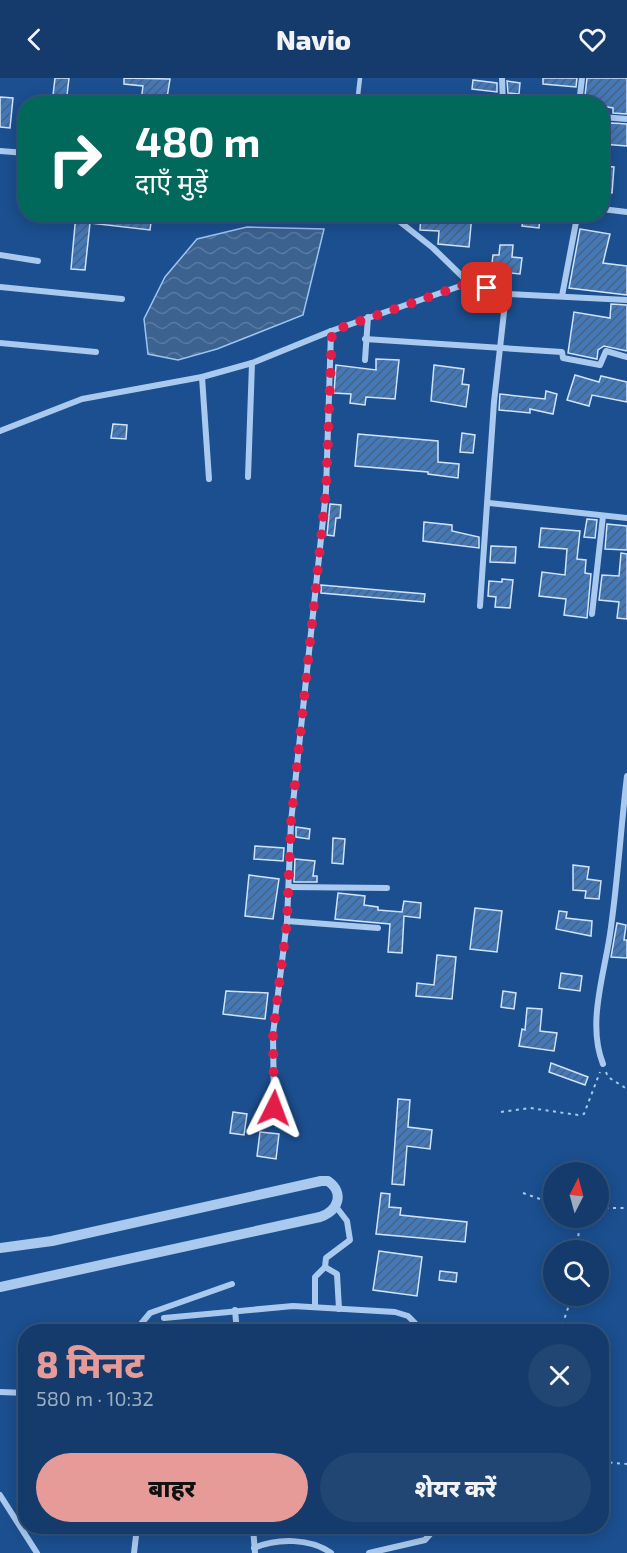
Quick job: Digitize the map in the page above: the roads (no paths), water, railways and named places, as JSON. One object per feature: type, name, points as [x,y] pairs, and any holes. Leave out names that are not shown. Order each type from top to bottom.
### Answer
[{"type":"street","points":[[502,78],[503,96]]},
{"type":"street","points":[[580,96],[582,78]]},
{"type":"street","points":[[609,118],[627,120]]},
{"type":"street","points":[[0,151],[18,152]]},
{"type":"street","points":[[609,210],[627,212]]},
{"type":"street","points":[[400,222],[433,248],[469,283],[506,294],[627,300]]},
{"type":"street","points":[[562,296],[576,222]]},
{"type":"street","points":[[0,255],[38,261]]},
{"type":"street","points":[[0,431],[82,399],[202,377],[252,363],[368,317],[469,283]]},
{"type":"street","points":[[0,287],[123,299]]},
{"type":"street","points":[[480,606],[499,348],[506,294]]},
{"type":"street","points":[[365,360],[368,317]]},
{"type":"street","points":[[274,1108],[273,1034],[287,921],[291,822],[326,491],[332,331]]},
{"type":"street","points":[[365,339],[562,352],[563,358],[600,365],[606,351],[627,357]]},
{"type":"street","points":[[0,343],[96,352]]},
{"type":"street","points":[[248,477],[252,363]]},
{"type":"street","points":[[202,377],[209,480]]},
{"type":"street","points":[[489,502],[627,518]]},
{"type":"street","points":[[592,614],[603,516]]},
{"type":"street","points":[[603,1064],[599,1054],[597,1015],[611,928],[627,776]]},
{"type":"street","points":[[289,887],[387,888]]},
{"type":"street","points":[[287,921],[378,928]]},
{"type":"street","points":[[0,1248],[52,1240],[321,1181],[328,1181],[333,1185],[338,1197],[337,1208],[331,1214],[320,1217],[0,1287]]},
{"type":"street","points":[[315,1307],[315,1277],[325,1267],[326,1258],[350,1240],[348,1221],[337,1208]]},
{"type":"street","points":[[325,1267],[337,1274],[339,1309]]},
{"type":"street","points":[[141,1324],[150,1313],[232,1284]]},
{"type":"street","points":[[164,1318],[235,1310],[315,1307],[395,1312],[408,1316],[415,1324]]},
{"type":"street","points":[[235,1310],[236,1324]]},
{"type":"street","points":[[0,1392],[18,1393]]},
{"type":"street","points":[[0,1495],[18,1523]]},
{"type":"street","points":[[25,1534],[37,1553]]},
{"type":"street","points":[[134,1553],[136,1534]]},
{"type":"street","points":[[254,1534],[255,1551],[268,1542],[292,1541],[323,1546],[331,1553]]},
{"type":"street","points":[[369,1553],[425,1540],[430,1534]]},
{"type":"lane","points":[[358,96],[360,78]]},
{"type":"water","points":[[247,227],[324,229],[303,315],[217,349],[178,360],[148,354],[144,319],[165,277],[197,239]]}]
